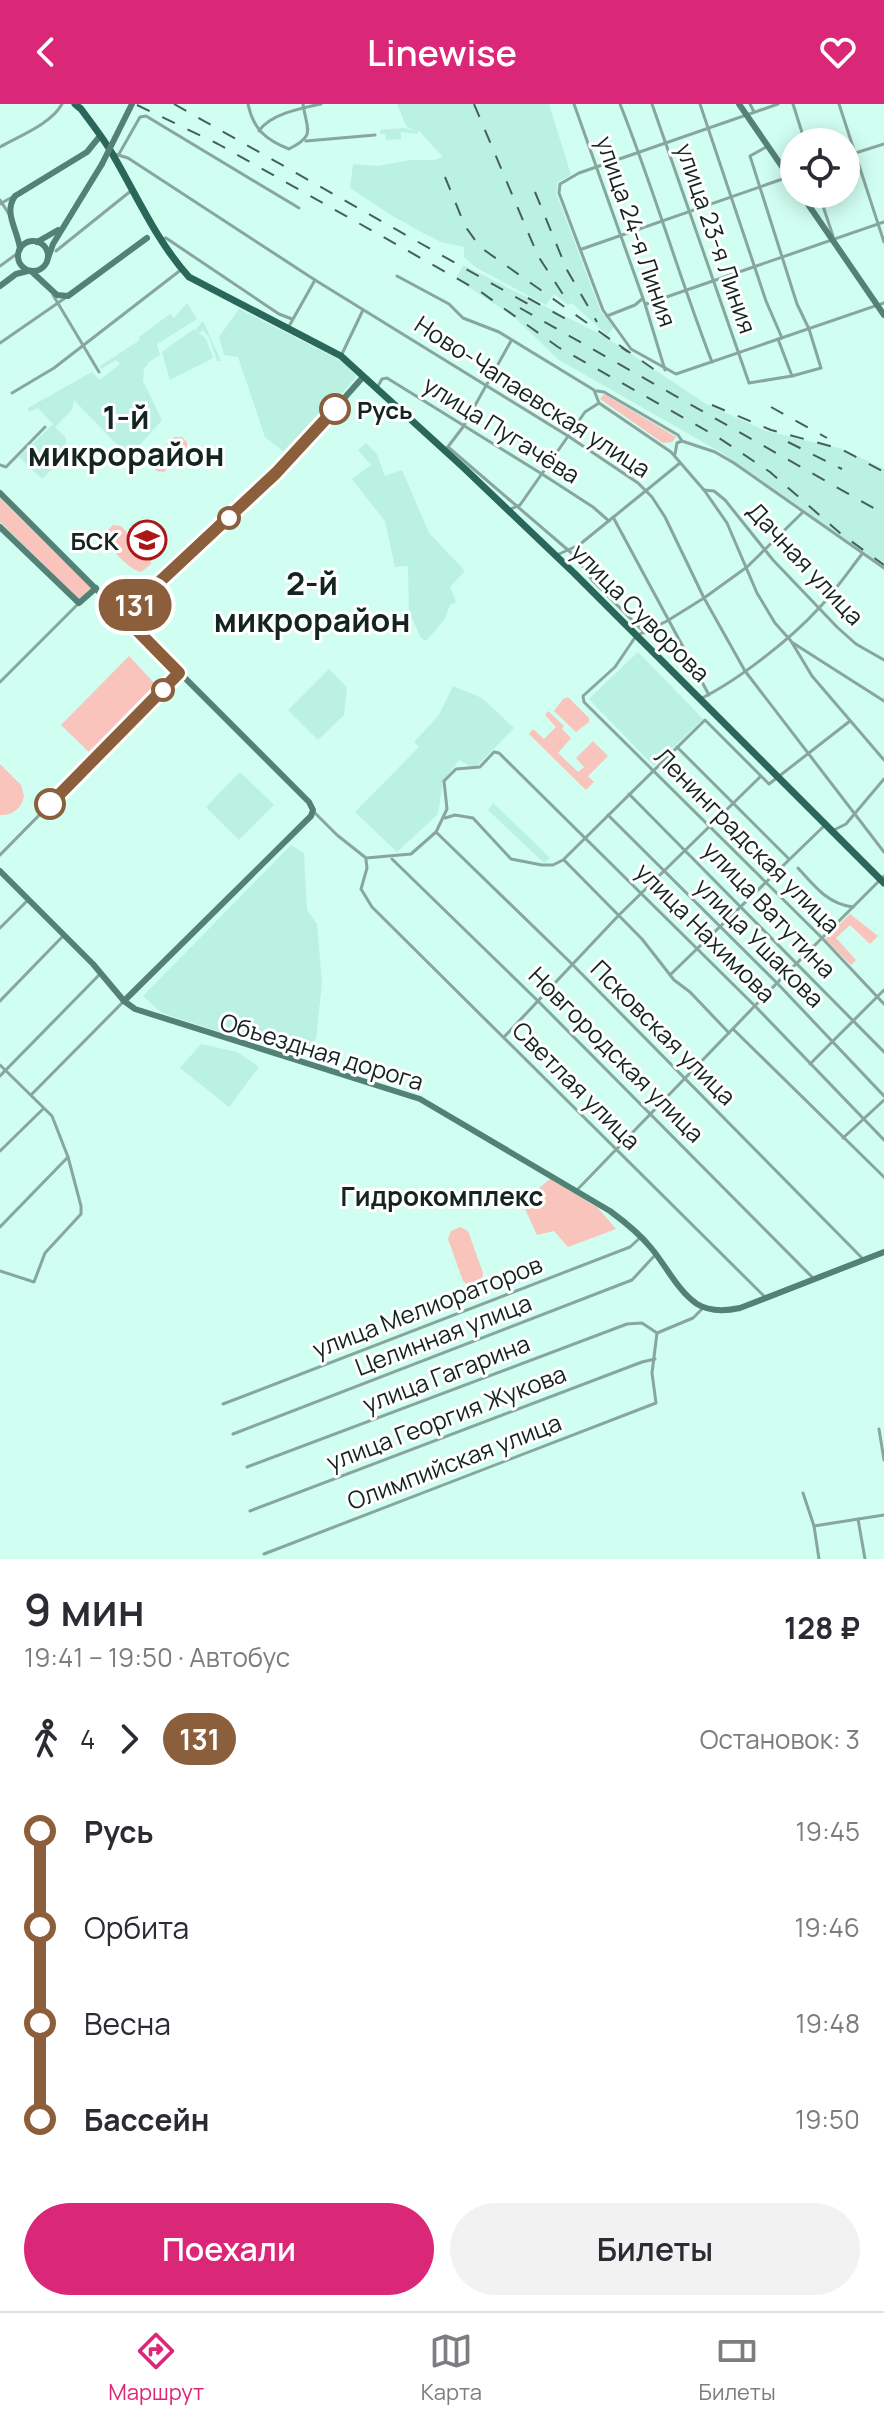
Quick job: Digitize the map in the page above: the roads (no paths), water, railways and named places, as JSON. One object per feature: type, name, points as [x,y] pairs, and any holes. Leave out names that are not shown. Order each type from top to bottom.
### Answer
[{"type":"main road","points":[[75,104],[114,153],[132,190],[182,269]]},
{"type":"main road","points":[[46,284],[53,244],[102,164],[132,104]]},
{"type":"main road","points":[[739,104],[750,113],[780,161]]},
{"type":"main road","points":[[87,152],[100,136]]},
{"type":"main road","points":[[114,153],[98,148],[87,152],[15,196],[9,206],[9,214],[17,232],[22,267],[60,297],[68,296],[147,238],[162,239]]},
{"type":"main road","points":[[811,208],[880,304],[884,315]]},
{"type":"main road","points":[[147,238],[150,220]]},
{"type":"main road","points":[[12,276],[25,243],[51,236],[64,225]]},
{"type":"main road","points":[[0,286],[12,276],[40,270],[48,260],[46,248],[17,232]]},
{"type":"main road","name":"улица Суворова","points":[[182,269],[211,290],[341,356],[512,508],[555,555],[640,634],[777,777],[883,880]]},
{"type":"main road","points":[[123,616],[291,457],[363,377]]},
{"type":"main road","points":[[0,493],[309,802],[313,810],[311,816],[124,1001]]},
{"type":"main road","points":[[0,527],[79,603],[96,588]]},
{"type":"main road","name":"Объездная дорога","points":[[0,871],[135,1009],[420,1099],[610,1211],[641,1237],[684,1291],[695,1303],[704,1307]]},
{"type":"main road","points":[[704,1307],[727,1311],[767,1299],[884,1252]]},
{"type":"street","points":[[0,147],[44,122],[62,104]]},
{"type":"street","points":[[248,104],[259,131],[269,140],[289,149],[306,141],[375,135]]},
{"type":"street","points":[[259,131],[264,123],[303,106],[321,104]]},
{"type":"street","name":"улица 24-я Линия","points":[[574,104],[645,304],[665,370]]},
{"type":"street","points":[[620,104],[712,362]]},
{"type":"street","name":"улица 23-я Линия","points":[[652,104],[749,383],[792,376]]},
{"type":"street","points":[[700,104],[792,376],[821,368],[781,257],[750,156],[768,146]]},
{"type":"street","points":[[750,104],[750,113]]},
{"type":"street","points":[[778,104],[596,167],[570,177],[558,187],[603,310],[631,349],[676,374],[880,304]]},
{"type":"street","points":[[793,104],[801,128]]},
{"type":"street","points":[[839,104],[847,128]]},
{"type":"street","points":[[303,106],[309,135],[306,141]]},
{"type":"street","points":[[114,153],[140,117],[146,116],[299,208]]},
{"type":"street","points":[[860,151],[884,144]]},
{"type":"street","name":"Ново-Чапаевская улица","points":[[114,153],[128,158],[315,280],[568,436],[646,491],[665,517],[704,598],[745,671],[884,852]]},
{"type":"street","points":[[860,168],[884,242]]},
{"type":"street","points":[[581,249],[780,180]]},
{"type":"street","points":[[56,251],[132,190]]},
{"type":"street","points":[[9,214],[1,202],[15,196]]},
{"type":"street","points":[[824,208],[833,240]]},
{"type":"street","points":[[645,304],[884,222]]},
{"type":"street","points":[[162,239],[166,238],[279,314],[292,319]]},
{"type":"street","points":[[0,266],[19,253]]},
{"type":"street","points":[[12,393],[54,368],[182,269]]},
{"type":"street","points":[[397,276],[449,304],[463,318],[489,327],[594,390],[604,392],[678,435],[675,456]]},
{"type":"street","points":[[288,328],[315,280]]},
{"type":"street","points":[[51,291],[99,372]]},
{"type":"street","points":[[0,343],[68,296]]},
{"type":"street","points":[[607,316],[642,299]]},
{"type":"street","points":[[341,356],[363,310]]},
{"type":"street","points":[[447,449],[463,427],[511,341]]},
{"type":"street","name":"улица Пугачёва","points":[[376,389],[382,379],[387,378],[542,474],[609,521]]},
{"type":"street","points":[[594,390],[599,403],[663,446],[704,490],[727,523],[757,593],[775,623],[791,641],[812,676],[884,760]]},
{"type":"street","points":[[599,403],[590,407],[542,474],[512,508],[575,556],[640,634],[704,598],[747,567],[802,513]]},
{"type":"street","points":[[0,465],[6,467],[16,459],[45,427]]},
{"type":"street","points":[[663,446],[679,442],[715,452],[884,568]]},
{"type":"street","points":[[555,555],[579,545],[681,462]]},
{"type":"street","name":"Дачная улица","points":[[704,490],[714,491],[725,500],[765,551],[818,609],[856,644],[884,660]]},
{"type":"street","points":[[613,517],[709,695]]},
{"type":"street","points":[[700,699],[745,671],[818,609],[862,554]]},
{"type":"street","points":[[0,682],[79,603]]},
{"type":"street","name":"Ленинградская улица","points":[[640,634],[615,667],[586,691],[584,702],[822,938],[884,1004]]},
{"type":"street","points":[[791,641],[884,701]]},
{"type":"street","points":[[0,855],[179,673]]},
{"type":"street","points":[[313,810],[335,834],[366,858],[411,854],[436,832],[444,818],[455,815],[473,818],[511,859],[553,865],[563,860],[705,720],[769,784],[850,721]]},
{"type":"street","points":[[677,747],[789,859]]},
{"type":"street","name":"улица Нахимова","points":[[444,818],[447,809],[444,781],[456,769],[480,767],[494,752],[499,753],[755,1006],[884,1140]]},
{"type":"street","points":[[505,1036],[618,916],[761,776]]},
{"type":"street","points":[[832,831],[846,824],[884,779]]},
{"type":"street","name":"улица Ватутина","points":[[629,794],[884,1052]]},
{"type":"street","name":"улица Ушакова","points":[[608,815],[777,983],[884,1098]]},
{"type":"street","points":[[671,974],[825,824]]},
{"type":"street","name":"Псковская улица","points":[[436,832],[452,844],[864,1260]]},
{"type":"street","name":"Новгородская улица","points":[[391,857],[814,1279]]},
{"type":"street","name":"Светлая улица","points":[[366,858],[363,894],[372,907],[767,1299]]},
{"type":"street","points":[[563,860],[642,939],[671,974],[884,1177]]},
{"type":"street","points":[[798,868],[830,901],[853,907]]},
{"type":"street","points":[[576,1191],[777,983],[883,880]]},
{"type":"street","points":[[0,928],[29,899]]},
{"type":"street","points":[[0,1001],[65,935]]},
{"type":"street","points":[[0,1076],[101,973]]},
{"type":"street","points":[[810,1064],[884,990]]},
{"type":"street","points":[[31,1095],[124,1001]]},
{"type":"street","points":[[0,1065],[52,1116],[68,1157],[81,1206],[81,1214],[41,1260],[34,1282],[0,1271]]},
{"type":"street","points":[[843,1138],[884,1098]]},
{"type":"street","points":[[0,1151],[44,1108]]},
{"type":"street","points":[[0,1141],[7,1144]]},
{"type":"street","points":[[0,1227],[68,1157]]},
{"type":"street","name":"улица Мелиораторов","points":[[223,1404],[630,1247],[641,1237]]},
{"type":"street","name":"Целинная улица","points":[[233,1434],[632,1280],[656,1254]]},
{"type":"street","points":[[655,1359],[657,1333],[693,1318],[704,1307]]},
{"type":"street","name":"улица Гагарина","points":[[247,1467],[635,1322],[657,1333]]},
{"type":"street","name":"Олимпийская улица","points":[[264,1554],[656,1403],[652,1373],[655,1359]]},
{"type":"street","name":"улица Георгия Жукова","points":[[250,1511],[655,1359]]},
{"type":"street","points":[[879,1429],[884,1460]]},
{"type":"street","points":[[803,1493],[814,1526],[819,1559]]},
{"type":"street","points":[[814,1526],[884,1515]]},
{"type":"street","points":[[858,1519],[865,1559]]},
{"type":"railway","points":[[174,104],[535,308]]},
{"type":"railway","points":[[474,104],[538,256],[566,299]]},
{"type":"railway","points":[[137,105],[218,144],[481,292],[558,347],[716,436],[770,472],[840,533],[884,565]]},
{"type":"railway","points":[[445,177],[465,226],[480,247],[628,352]]},
{"type":"railway","points":[[535,192],[567,270],[597,322]]},
{"type":"railway","points":[[528,298],[577,325]]},
{"type":"railway","points":[[520,308],[884,514]]},
{"type":"railway","points":[[619,345],[665,377]]},
{"type":"railway","points":[[712,405],[771,430],[841,449],[884,472]]},
{"type":"railway","points":[[771,407],[827,438]]},
{"type":"railway","points":[[788,442],[842,469]]},
{"type":"place","name":"Русь","points":[[335,409]]},
{"type":"place","name":"БСК","points":[[147,540]]},
{"type":"district","name":"1-й микрорайон","points":[[126,436]]},
{"type":"district","name":"2-й микрорайон","points":[[312,602]]},
{"type":"district","name":"Гидрокомплекс","points":[[442,1196]]}]
